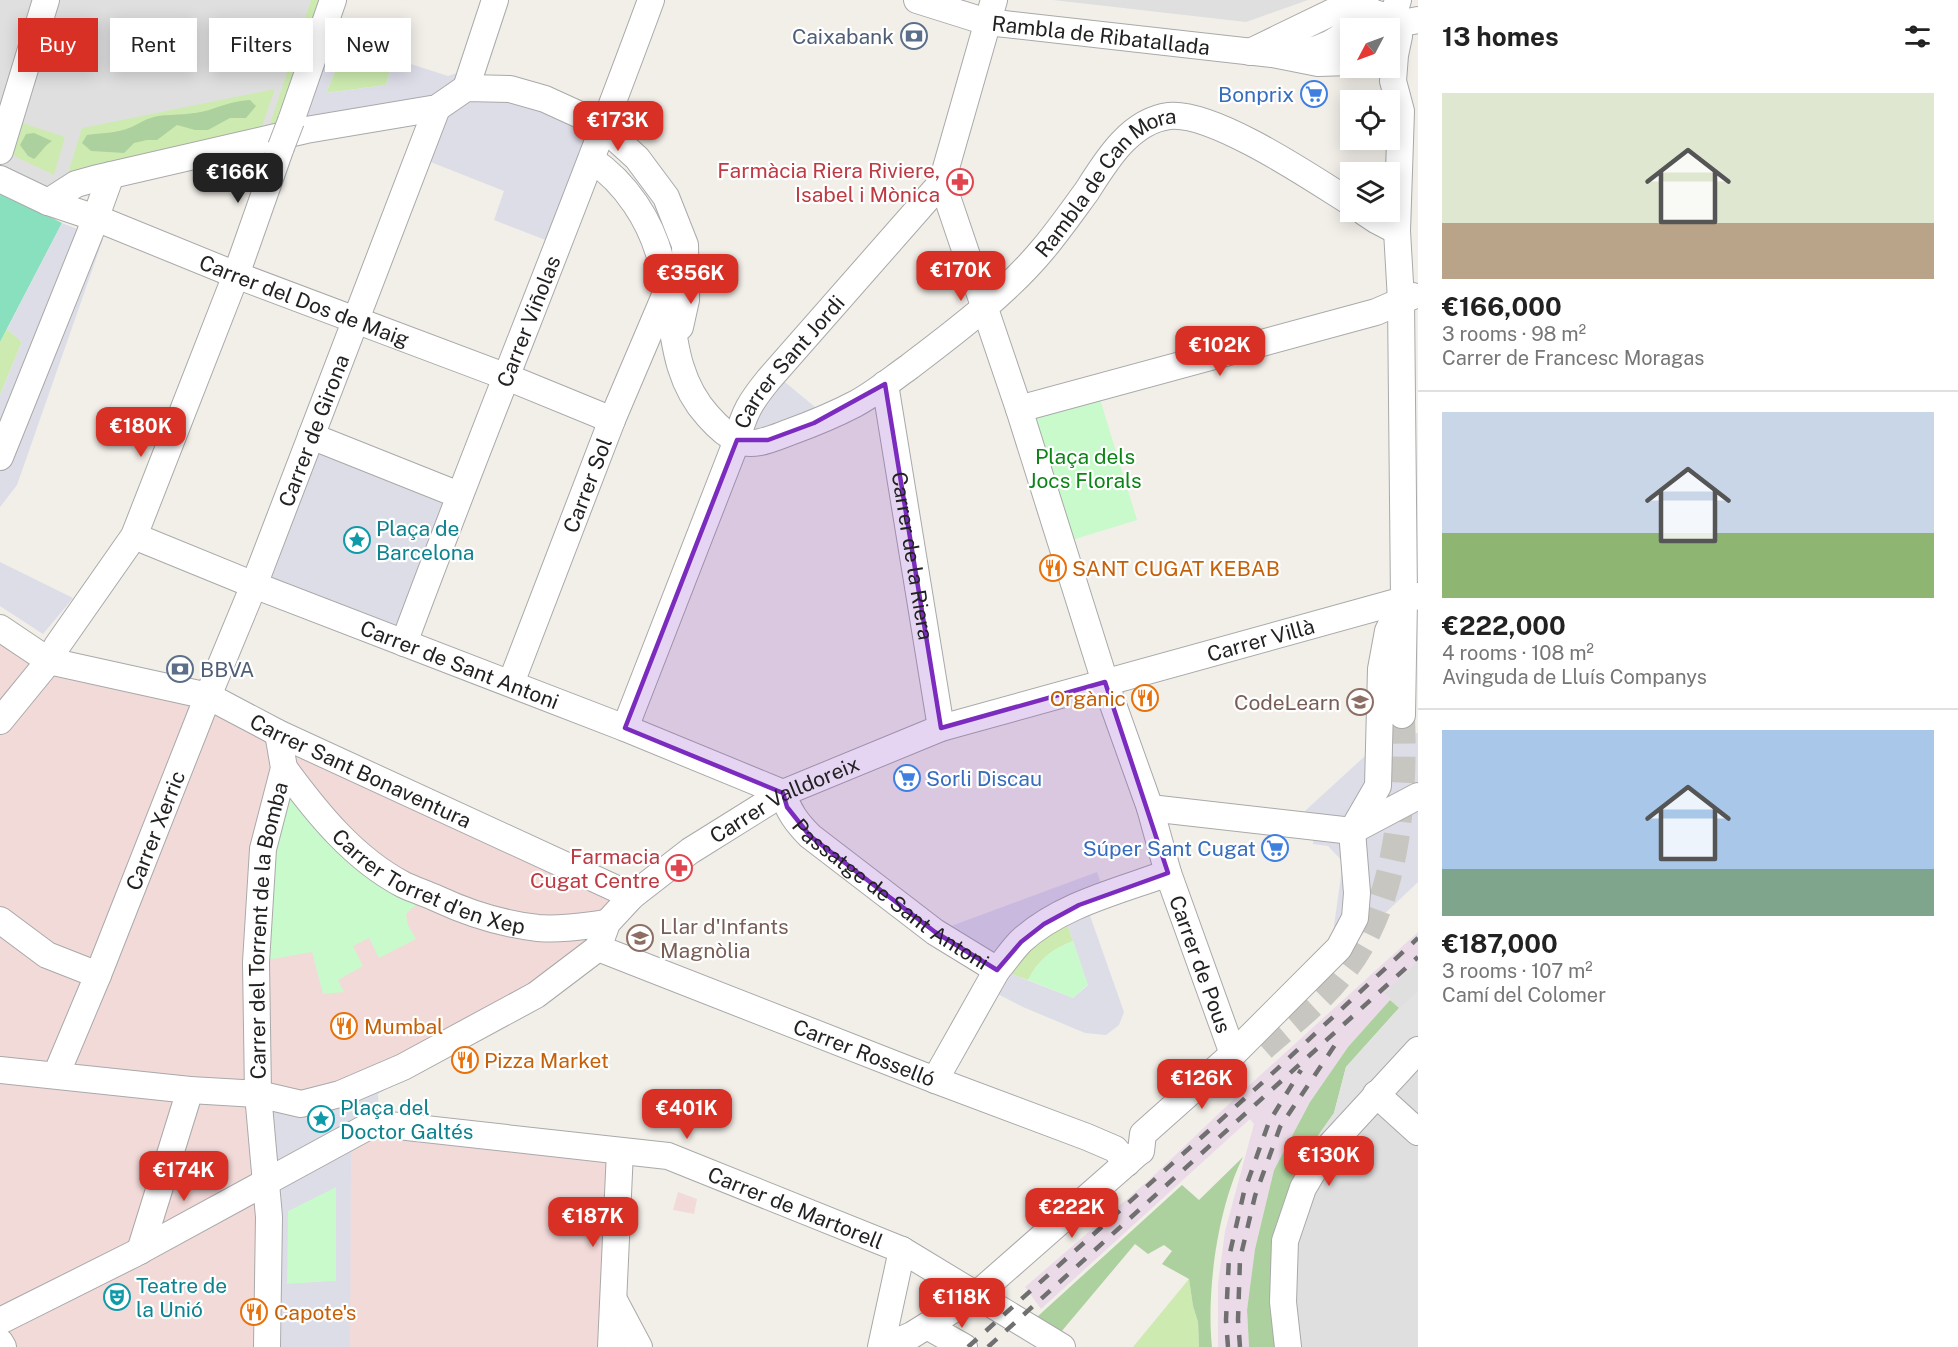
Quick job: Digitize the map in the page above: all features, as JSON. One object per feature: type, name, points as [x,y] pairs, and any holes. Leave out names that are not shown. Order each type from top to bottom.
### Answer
[{"type":"street","points":[[0,151],[46,0]]},
{"type":"street","points":[[0,721],[53,653],[134,536],[236,275],[333,0]]},
{"type":"street","points":[[466,88],[495,0]]},
{"type":"street","name":"Carrer Viñolas","points":[[404,643],[459,495],[592,160],[651,0]]},
{"type":"street","name":"Rambla de Ribatallada","points":[[917,0],[1318,63],[1340,62]]},
{"type":"street","points":[[1261,53],[1347,5],[1361,5],[1374,13],[1383,14],[1406,11],[1400,32]]},
{"type":"street","name":"Carrer Sant Jordi","points":[[626,728],[750,403],[942,182],[991,11]]},
{"type":"street","points":[[1389,78],[1401,111],[1400,196],[1408,235],[1411,598],[1402,715]]},
{"type":"street","points":[[48,202],[76,184],[111,175],[306,130],[437,108],[466,88],[510,89],[545,99],[604,128],[637,158],[666,197],[685,245],[686,300],[680,339],[684,378]]},
{"type":"street","name":"Carrer de Girona","points":[[254,585],[437,108]]},
{"type":"street","name":"Rambla de Can Mora","points":[[737,440],[750,443],[768,440],[814,423],[857,404],[885,384],[985,306],[1044,249],[1105,161],[1125,140],[1146,125],[1168,116],[1188,116],[1273,153],[1340,196]]},
{"type":"street","points":[[592,160],[607,170],[627,192],[650,228],[661,260],[674,346],[684,378],[702,410],[725,433],[737,440]]},
{"type":"street","points":[[0,457],[111,175]]},
{"type":"street","name":"Carrer del Dos de Maig","points":[[0,179],[48,202],[96,218],[236,275],[507,377],[612,420]]},
{"type":"street","points":[[942,182],[1019,409],[1105,682],[1150,808],[1168,873]]},
{"type":"street","points":[[1383,222],[1408,235]]},
{"type":"street","name":"Carrer Sol","points":[[511,683],[612,420],[667,290]]},
{"type":"street","points":[[1019,409],[1376,312],[1409,297]]},
{"type":"street","name":"Carrer de la Riera","points":[[885,384],[941,728]]},
{"type":"street","points":[[311,436],[459,495]]},
{"type":"street","name":"Carrer de Sant Antoni","points":[[134,536],[254,585],[626,728],[783,793]]},
{"type":"street","name":"Carrer Xerric","points":[[56,1075],[98,975],[207,696],[254,585]]},
{"type":"street","points":[[1134,1157],[1143,1134],[1233,1054],[1339,948],[1355,918],[1358,892],[1352,831],[1378,786],[1381,669],[1384,648],[1388,631],[1411,598]]},
{"type":"street","name":"Carrer Villà","points":[[1105,682],[1411,598]]},
{"type":"street","points":[[0,628],[53,653]]},
{"type":"street","name":"Carrer Sant Bonaventura","points":[[53,653],[82,667],[207,696],[278,733],[632,896]]},
{"type":"street","name":"Carrer Valldoreix","points":[[598,948],[607,923],[632,896],[690,851],[783,793],[941,728],[1105,682]]},
{"type":"street","name":"Carrer del Torrent de la Bomba","points":[[267,1182],[258,1094],[256,962],[263,849],[284,768],[278,733]]},
{"type":"street","name":"Carrer Torret d'en Xep","points":[[284,768],[334,830],[368,861],[404,885],[459,909],[516,924],[552,928],[607,923]]},
{"type":"street","name":"Passatge de Sant Antoni","points":[[783,793],[787,807],[810,836],[935,932],[997,970],[1021,942],[1044,924],[1079,905],[1168,873]]},
{"type":"street","points":[[1150,808],[1352,831],[1418,796]]},
{"type":"street","name":"Carrer de Pous","points":[[1168,873],[1233,1054]]},
{"type":"street","points":[[0,920],[47,955],[98,975]]},
{"type":"street","points":[[0,1070],[190,1090],[258,1094],[301,1104],[340,1094],[403,1067],[536,995],[598,948]]},
{"type":"street","name":"Carrer Rosselló","points":[[598,948],[1134,1157]]},
{"type":"street","points":[[935,1080],[997,970]]},
{"type":"street","points":[[883,1347],[927,1326],[965,1289],[1134,1157],[1263,1048]]},
{"type":"street","points":[[1288,1347],[1283,1302],[1285,1241],[1303,1188],[1325,1151],[1418,1050]]},
{"type":"street","points":[[140,1251],[190,1090]]},
{"type":"street","points":[[1376,1094],[1418,1132]]},
{"type":"street","name":"Carrer de Martorell","points":[[267,1182],[369,1126],[380,1124],[668,1156],[902,1250],[1062,1347]]},
{"type":"street","points":[[611,1347],[620,1151]]},
{"type":"street","points":[[0,1321],[140,1251],[267,1182],[267,1347]]},
{"type":"street","points":[[883,1347],[902,1250]]},
{"type":"street","points":[[612,1297],[639,1347]]},
{"type":"street","points":[[927,1326],[964,1347]]},
{"type":"street","points":[[0,1342],[3,1347]]},
{"type":"highlighted area","points":[[885,384],[941,728],[1105,682],[1168,873],[1079,905],[1044,924],[1021,942],[997,970],[935,932],[810,836],[787,807],[783,793],[625,728],[737,440],[768,440],[814,423]]},
{"type":"shaded area","points":[[0,0],[333,0],[313,54],[313,18],[209,18],[209,72],[306,72],[283,134],[48,202],[0,179]]},
{"type":"shaded area","points":[[1053,0],[1308,0],[1246,22]]},
{"type":"shaded area","points":[[321,35],[325,36],[325,72],[335,72],[326,93],[386,85],[390,72],[411,72],[411,64],[448,76],[472,68],[490,78],[609,115],[548,241],[494,220],[504,191],[418,157],[432,120],[293,118],[309,72],[313,72],[313,59]]},
{"type":"shaded area","points":[[62,223],[103,239],[17,485],[0,507],[0,395],[22,342],[7,329]]},
{"type":"shaded area","points":[[774,373],[827,417],[750,443],[742,422]]},
{"type":"shaded area","name":"Plaça de Barcelona","points":[[311,436],[459,495],[404,643],[254,585]]},
{"type":"shaded area","points":[[0,562],[73,598],[43,634],[0,606]]},
{"type":"shaded area","points":[[0,628],[49,661],[208,696],[632,896],[598,948],[375,1080],[381,1124],[620,1151],[613,1347],[0,1347]]},
{"type":"shaded area","points":[[1418,733],[1418,882],[1343,953],[1332,940],[1343,862],[1328,846],[1313,844],[1314,829],[1305,811],[1365,756],[1379,753],[1389,746],[1393,737]]},
{"type":"shaded area","points":[[1097,872],[1101,883],[1088,910],[1124,1012],[1119,1025],[1106,1035],[1085,1033],[1023,1007],[990,990],[986,980],[938,943],[935,932]],"holes":[[[1066,920],[1088,985],[1073,998],[1004,971]]]},
{"type":"shaded area","points":[[1418,932],[1418,960],[1385,993],[1390,1000],[1348,1047],[1310,1102],[1274,1170],[1255,1249],[1247,1310],[1249,1347],[1218,1347],[1218,1284],[1225,1231],[1254,1124],[1250,1119],[1041,1309],[1025,1287],[1150,1179],[1233,1100]]},
{"type":"shaded area","points":[[1418,960],[1418,1347],[1282,1347],[1300,1182],[1398,1008],[1384,993]]},
{"type":"shaded area","points":[[1418,991],[1418,1049],[1308,1164],[1304,1155],[1334,1113],[1346,1067],[1399,1008]]},
{"type":"shaded area","name":"Plaça del Doctor Galtés","points":[[407,1076],[378,1094],[380,1124],[274,1172],[258,1094],[301,1104]]},
{"type":"shaded area","points":[[351,1147],[350,1347],[282,1347],[282,1189]],"holes":[[[336,1187],[336,1281],[287,1284],[288,1211]]]},
{"type":"shaded area","points":[[678,1192],[697,1199],[694,1214],[673,1210]]},
{"type":"green space","points":[[311,0],[333,0],[313,57],[313,18],[305,18]]},
{"type":"green space","points":[[287,72],[308,72],[289,126],[268,130]]},
{"type":"green space","points":[[335,72],[390,72],[386,85],[326,93]]},
{"type":"green space","points":[[275,89],[260,132],[68,173],[82,128]]},
{"type":"green space","points":[[250,100],[256,106],[246,118],[230,118],[208,130],[195,130],[177,125],[157,140],[134,143],[124,153],[91,151],[82,143],[87,135],[124,130],[154,117],[197,113],[234,102]]},
{"type":"green space","points":[[22,123],[65,137],[54,175],[12,155]]},
{"type":"green space","points":[[34,133],[52,141],[34,159],[28,156],[20,145],[26,134]]},
{"type":"green space","points":[[0,191],[62,223],[0,342]]},
{"type":"green space","points":[[7,329],[22,342],[0,395],[0,342]]},
{"type":"green space","name":"Plaça dels Jocs Florals","points":[[1099,396],[1137,520],[1072,540],[1034,416]]},
{"type":"green space","points":[[282,781],[427,895],[406,914],[408,925],[416,939],[379,958],[369,938],[353,946],[363,966],[338,980],[344,992],[323,994],[312,952],[256,962]]},
{"type":"green space","points":[[1066,920],[1073,941],[1046,956],[1028,980],[1003,971]]},
{"type":"green space","points":[[1073,941],[1088,984],[1073,998],[1028,980],[1046,956]]},
{"type":"green space","points":[[1390,1000],[1399,1008],[1346,1067],[1334,1113],[1305,1155],[1308,1164],[1282,1347],[1249,1347],[1247,1310],[1255,1249],[1274,1170],[1310,1102],[1348,1047]]},
{"type":"green space","points":[[1243,1157],[1227,1200],[1216,1250],[1211,1301],[1212,1347],[1199,1347],[1198,1322],[1189,1279],[1162,1264],[1172,1251],[1164,1245],[1148,1254],[1135,1244],[1061,1332],[1037,1317],[1182,1185],[1199,1200]]},
{"type":"green space","points":[[337,1186],[336,1281],[287,1284],[288,1211]]},
{"type":"green space","points":[[1189,1279],[1198,1322],[1199,1347],[1133,1347]]},
{"type":"tunnel","points":[[1263,1048],[1305,1012],[1334,983],[1361,945],[1376,915],[1387,883],[1399,816],[1403,748],[1402,715]]},
{"type":"railway","points":[[968,1347],[1263,1082],[1418,938]]},
{"type":"railway","points":[[988,1347],[1418,957]]},
{"type":"railway","points":[[1240,1347],[1238,1320],[1240,1259],[1255,1196],[1280,1127],[1341,1036]]},
{"type":"railway","points":[[1228,1347],[1226,1320],[1229,1257],[1244,1192],[1269,1122],[1301,1070]]},
{"type":"place","name":"Caixabank","points":[[914,36]]},
{"type":"place","name":"Bonprix","points":[[1314,94]]},
{"type":"place","name":"Farmàcia Riera Riviere, Isabel i Mònica","points":[[960,182]]},
{"type":"place","name":"Plaça de Barcelona","points":[[357,540]]},
{"type":"place","name":"SANT CUGAT KEBAB","points":[[1053,568]]},
{"type":"place","name":"BBVA","points":[[180,669]]},
{"type":"place","name":"Orgànic","points":[[1145,698]]},
{"type":"place","name":"CodeLearn","points":[[1360,702]]},
{"type":"place","name":"Sorli Discau","points":[[907,778]]},
{"type":"place","name":"Súper Sant Cugat","points":[[1275,848]]},
{"type":"place","name":"Farmacia Cugat Centre","points":[[679,868]]},
{"type":"place","name":"Llar d'Infants Magnòlia","points":[[640,938]]},
{"type":"place","name":"Mumbal","points":[[344,1026]]},
{"type":"place","name":"Pizza Market","points":[[465,1060]]},
{"type":"place","name":"Plaça del Doctor Galtés","points":[[321,1119]]},
{"type":"place","name":"Teatre de la Unió","points":[[117,1297]]},
{"type":"place","name":"Capote's","points":[[254,1312]]}]
